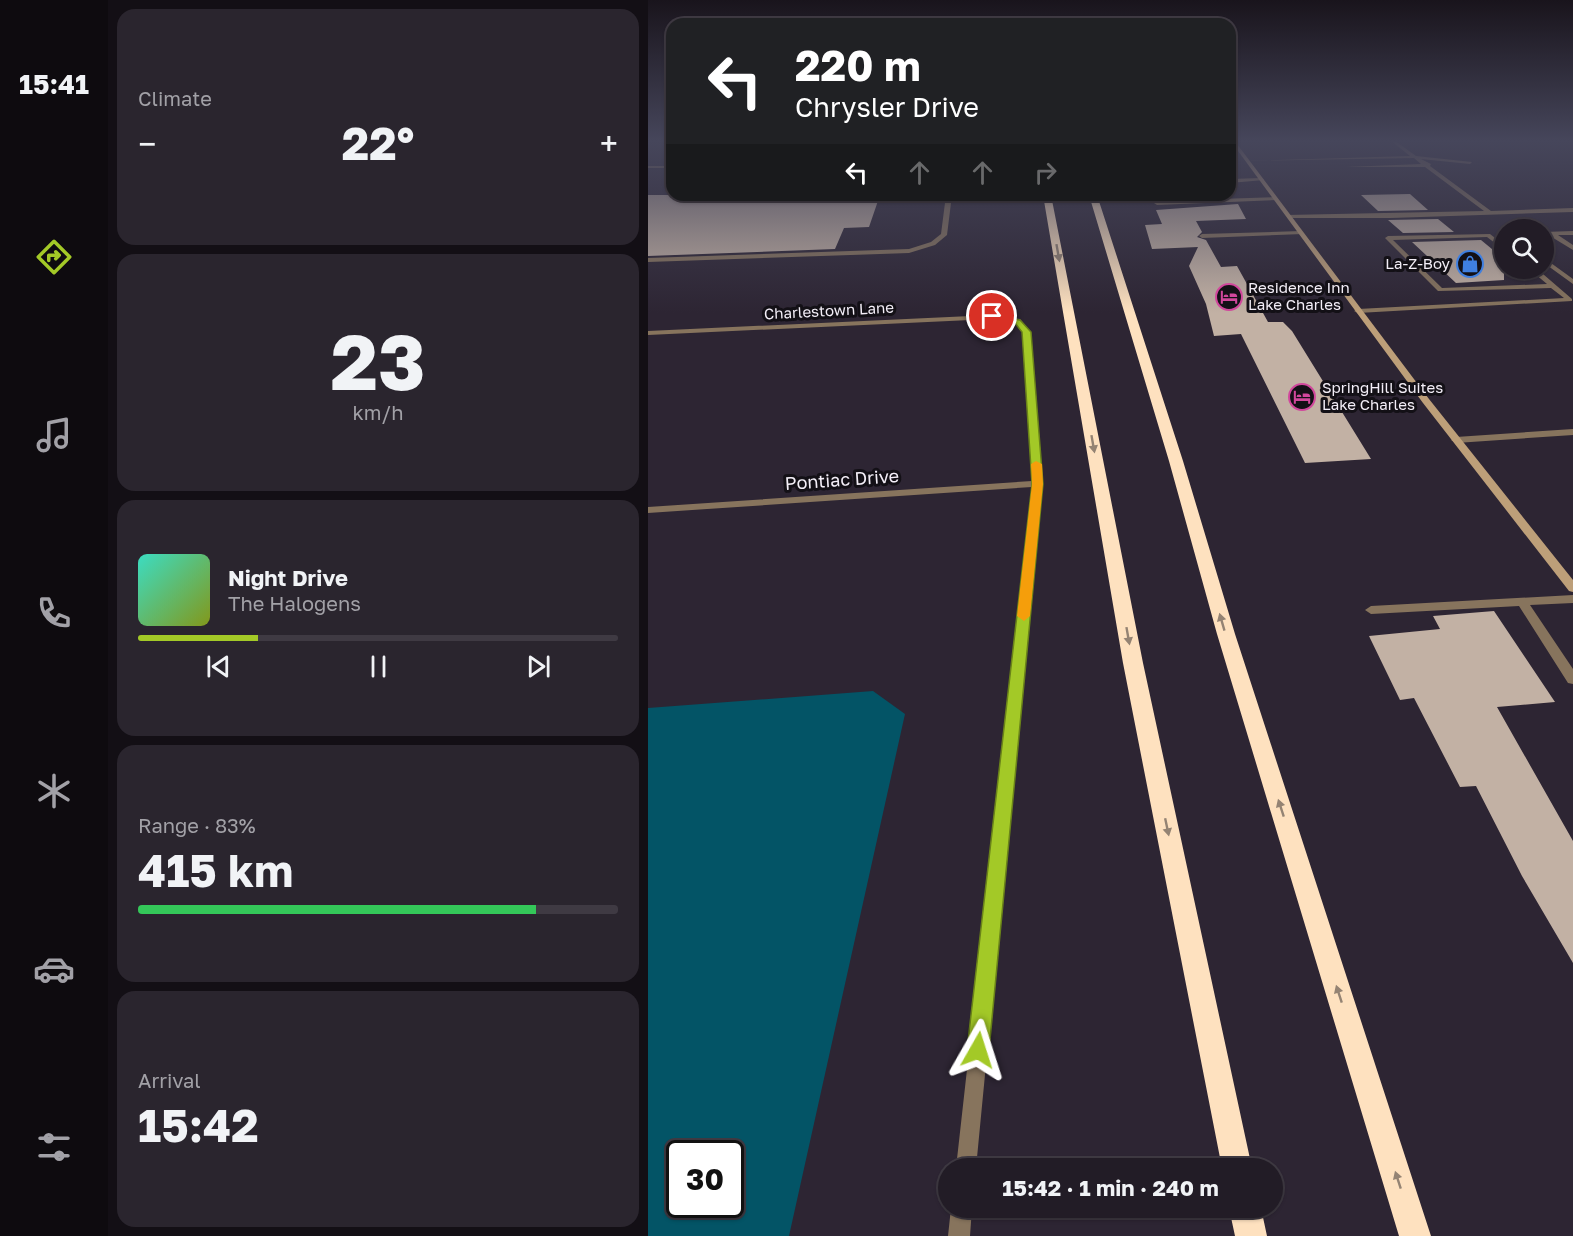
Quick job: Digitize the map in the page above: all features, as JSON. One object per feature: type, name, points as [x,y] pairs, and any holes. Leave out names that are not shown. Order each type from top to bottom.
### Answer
[{"type":"highway","points":[[1048,201],[1133,663],[1235,1158]]},
{"type":"highway","points":[[1095,201],[1226,634],[1415,1236]]},
{"type":"highway","points":[[1102,201],[1109,243]]},
{"type":"highway","points":[[1247,1218],[1251,1236]]},
{"type":"street","points":[[1469,198],[1490,213]]},
{"type":"street","points":[[1236,200],[1276,199],[1456,440],[1573,588]]},
{"type":"street","points":[[648,261],[909,251],[938,243],[945,235],[948,201]]},
{"type":"street","points":[[1157,203],[1216,201]]},
{"type":"street","points":[[1288,216],[1573,210]]},
{"type":"street","points":[[1202,236],[1301,233]]},
{"type":"street","points":[[1554,234],[1573,233]]},
{"type":"street","points":[[1494,234],[1388,238],[1440,291],[1553,286]]},
{"type":"street","points":[[1488,235],[1494,240]]},
{"type":"street","points":[[1554,235],[1573,248]]},
{"type":"street","points":[[1554,268],[1573,282]]},
{"type":"street","points":[[1544,279],[1572,300]]},
{"type":"street","points":[[1472,289],[1488,304]]},
{"type":"street","points":[[1358,311],[1572,300]]},
{"type":"street","name":"Charlestown Lane","points":[[648,333],[983,317],[1017,321],[1027,332],[1038,484]]},
{"type":"street","points":[[1456,440],[1573,432]]},
{"type":"street","points":[[967,1158],[1038,484]]},
{"type":"street","name":"Pontiac Drive","points":[[648,510],[1038,484]]},
{"type":"street","points":[[1371,610],[1573,599]]},
{"type":"street","points":[[1522,602],[1573,679]]},
{"type":"street","points":[[959,1236],[961,1218]]},
{"type":"water","points":[[873,691],[905,714],[789,1236],[648,1236],[648,708]]},
{"type":"building","points":[[648,198],[666,198],[666,201],[878,201],[869,227],[844,228],[835,249],[648,256]]},
{"type":"building","points":[[1364,198],[1414,198],[1428,210],[1378,211]]},
{"type":"building","points":[[1238,204],[1246,219],[1196,221],[1202,232],[1197,237],[1206,240],[1221,267],[1237,266],[1268,322],[1283,322],[1292,331],[1371,459],[1305,463],[1241,334],[1214,336],[1206,304],[1189,266],[1198,247],[1152,249],[1145,225],[1162,224],[1156,210]]},
{"type":"building","points":[[1438,219],[1454,232],[1403,233],[1388,220]]},
{"type":"building","name":"La-Z-Boy","points":[[1481,240],[1494,251],[1494,279],[1504,280],[1456,283],[1412,242]]},
{"type":"building","points":[[1494,611],[1555,702],[1497,707],[1573,841],[1573,963],[1522,876],[1476,786],[1460,787],[1414,698],[1400,700],[1369,636],[1440,629],[1433,616]]},
{"type":"slow traffic","points":[[1024,616],[1038,484],[1036,464]]},
{"type":"place","name":"La-Z-Boy","points":[[1470,264]]},
{"type":"place","name":"Residence Inn Lake Charles","points":[[1229,297]]},
{"type":"place","name":"SpringHill Suites Lake Charles","points":[[1302,397]]},
{"type":"route","points":[[978,1050],[1038,484],[1027,332],[1017,321],[992,316]]}]
